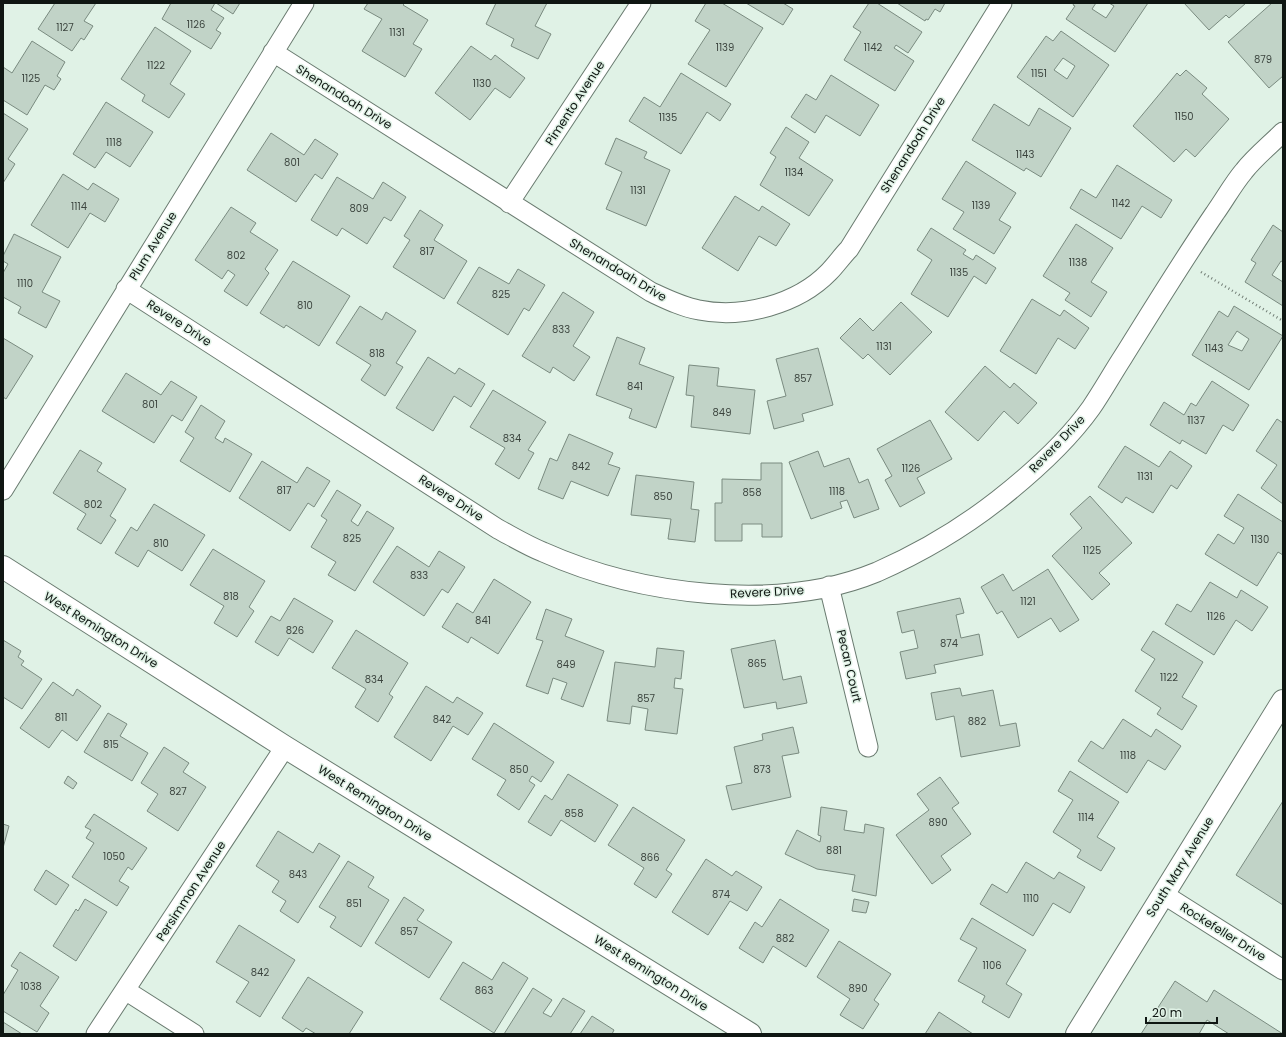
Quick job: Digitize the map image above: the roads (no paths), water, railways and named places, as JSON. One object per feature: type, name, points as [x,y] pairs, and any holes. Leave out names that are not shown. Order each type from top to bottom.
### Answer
[{"type":"street","name":"Plum Avenue","points":[[3,490],[304,3]]},
{"type":"street","name":"Pimento Avenue","points":[[510,203],[641,3]]},
{"type":"street","name":"Shenandoah Drive","points":[[273,52],[651,292],[674,303],[699,310],[724,313],[774,305],[802,292],[828,273],[849,249],[1002,3]]},
{"type":"street","name":"Revere Drive","points":[[126,289],[492,524],[542,552],[596,572],[633,582],[680,591],[750,595],[789,592],[830,586],[875,572],[922,550],[962,526],[1014,487],[1047,457],[1090,409],[1184,261],[1244,171],[1283,132]]},
{"type":"street","name":"West Remington Drive","points":[[3,567],[285,747],[750,1034]]},
{"type":"street","name":"Pecan Court","points":[[830,586],[868,746]]},
{"type":"street","name":"South Mary Avenue","points":[[1077,1034],[1283,701]]},
{"type":"street","name":"Persimmon Avenue","points":[[96,1034],[285,747]]},
{"type":"street","name":"Rockefeller Drive","points":[[1164,894],[1283,970]]},
{"type":"street","points":[[125,990],[194,1034]]}]
